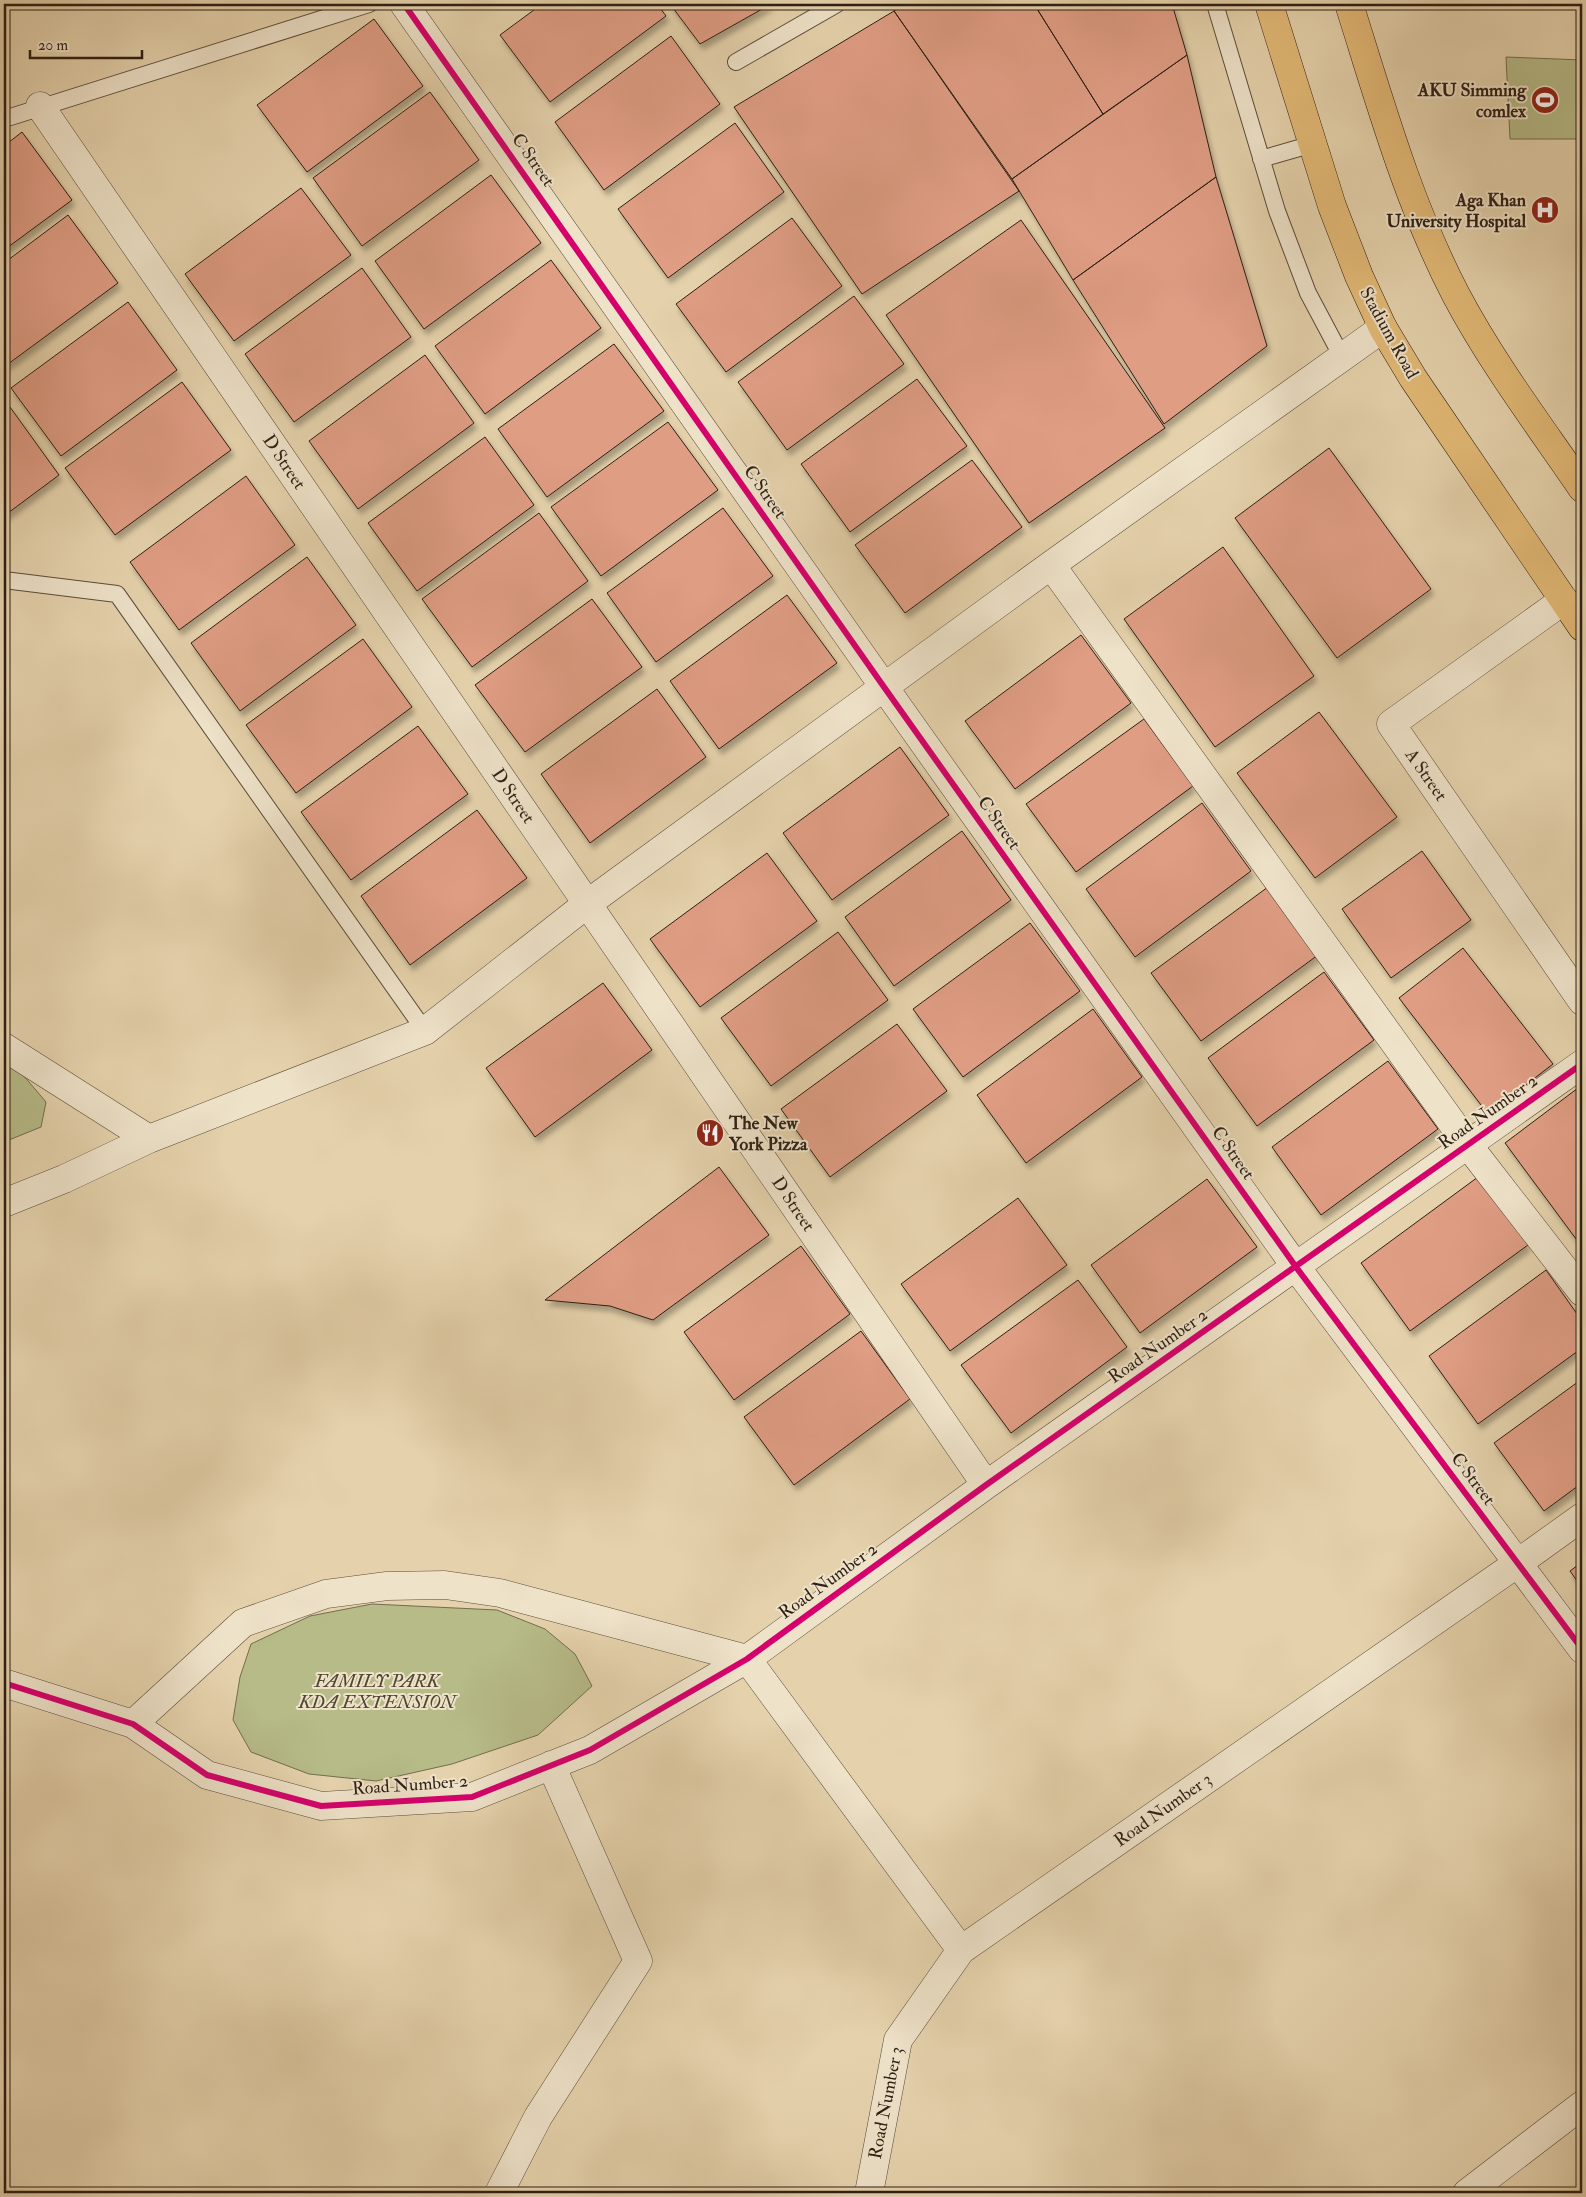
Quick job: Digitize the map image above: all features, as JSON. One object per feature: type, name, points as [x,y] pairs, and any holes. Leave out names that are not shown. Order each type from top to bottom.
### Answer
[{"type":"main road","name":"Stadium Road","points":[[1269,4],[1332,206],[1359,276],[1383,328],[1413,378],[1582,627]]},
{"type":"main road","points":[[1349,4],[1396,155],[1433,247],[1456,295],[1493,359],[1582,488]]},
{"type":"street","name":"C Street","points":[[404,4],[884,688],[1296,1267],[1582,1649]]},
{"type":"street","name":"D Street","points":[[40,106],[986,1485]]},
{"type":"street","points":[[4,1203],[64,1179],[150,1139],[424,1031],[587,904],[1051,565],[1383,328]]},
{"type":"street","points":[[1051,565],[1468,1145],[1582,1292]]},
{"type":"street","name":"A Street","points":[[1564,600],[1391,724],[1582,1001]]},
{"type":"street","points":[[4,1047],[150,1139]]},
{"type":"street","name":"Road Number 2","points":[[4,1683],[132,1724],[207,1774],[321,1806],[472,1797],[590,1750],[747,1658],[986,1485],[1582,1064]]},
{"type":"street","name":"Road Number 3","points":[[869,2193],[898,2040],[961,1950],[1518,1563],[1582,1516]]},
{"type":"street","points":[[132,1724],[243,1623],[326,1594],[387,1586],[445,1585],[500,1593],[747,1658],[961,1950]]},
{"type":"street","points":[[499,2193],[538,2117],[638,1961],[552,1765]]},
{"type":"street","points":[[1467,2193],[1582,2105]]},
{"type":"lane","points":[[4,119],[40,106],[369,4]]},
{"type":"lane","points":[[736,62],[837,4]]},
{"type":"lane","points":[[1215,4],[1277,211],[1308,293],[1342,357]]},
{"type":"lane","points":[[1261,159],[1313,144]]},
{"type":"lane","points":[[4,580],[117,594],[424,1031]]},
{"type":"green space","name":"AKU Simming comlex","points":[[1506,57],[1582,60],[1582,139],[1510,139]]},
{"type":"green space","points":[[4,1063],[23,1075],[46,1102],[41,1127],[4,1142]]},
{"type":"green space","name":"FAMILY PARK KDA EXTENSION","points":[[372,1604],[497,1610],[545,1629],[575,1654],[592,1686],[538,1735],[452,1764],[376,1781],[309,1774],[251,1752],[233,1720],[240,1677],[251,1644],[310,1616]]},
{"type":"building","points":[[542,4],[657,4],[666,16],[550,102],[500,35]]},
{"type":"building","points":[[670,4],[771,4],[700,44]]},
{"type":"building","points":[[906,4],[1034,4],[1103,114],[1012,179],[894,11]]},
{"type":"building","points":[[1034,4],[1172,4],[1187,55],[1103,114]]},
{"type":"building","points":[[894,11],[1019,191],[862,294],[734,107]]},
{"type":"building","points":[[374,19],[423,86],[307,172],[257,105]]},
{"type":"building","points":[[671,36],[720,104],[604,190],[555,122]]},
{"type":"building","points":[[1187,55],[1216,177],[1073,280],[1012,179]]},
{"type":"building","points":[[430,92],[479,160],[362,246],[313,178]]},
{"type":"building","points":[[735,123],[784,192],[668,278],[618,209]]},
{"type":"building","points":[[22,132],[72,200],[4,250],[4,146]]},
{"type":"building","points":[[491,175],[541,243],[424,329],[375,261]]},
{"type":"building","points":[[1216,177],[1267,346],[1164,424],[1073,280]]},
{"type":"building","points":[[301,188],[351,255],[234,341],[185,274]]},
{"type":"building","points":[[68,215],[118,283],[4,367],[4,263]]},
{"type":"building","points":[[792,218],[842,286],[726,372],[676,304]]},
{"type":"building","points":[[1021,220],[1165,428],[1029,523],[886,315]]},
{"type":"building","points":[[551,260],[601,328],[485,414],[435,346]]},
{"type":"building","points":[[362,268],[411,337],[294,422],[245,354]]},
{"type":"building","points":[[854,296],[904,364],[787,450],[738,382]]},
{"type":"building","points":[[128,302],[177,370],[61,456],[11,388]]},
{"type":"building","points":[[614,344],[664,411],[547,497],[498,429]]},
{"type":"building","points":[[425,355],[474,423],[358,509],[309,441]]},
{"type":"building","points":[[917,379],[967,446],[850,532],[801,464]]},
{"type":"building","points":[[182,382],[231,450],[115,535],[65,468]]},
{"type":"building","points":[[10,407],[59,475],[4,516],[4,412]]},
{"type":"building","points":[[668,422],[718,490],[601,576],[551,507]]},
{"type":"building","points":[[485,437],[534,505],[417,591],[368,523]]},
{"type":"building","points":[[1329,448],[1431,589],[1337,658],[1235,518]]},
{"type":"building","points":[[972,460],[1022,527],[905,613],[855,545]]},
{"type":"building","points":[[246,476],[295,545],[179,630],[130,562]]},
{"type":"building","points":[[723,508],[773,576],[656,662],[607,593]]},
{"type":"building","points":[[539,513],[588,581],[472,667],[422,599]]},
{"type":"building","points":[[1223,547],[1314,676],[1215,747],[1124,619]]},
{"type":"building","points":[[307,557],[356,625],[240,711],[191,643]]},
{"type":"building","points":[[787,595],[837,663],[719,749],[670,681]]},
{"type":"building","points":[[592,599],[642,667],[525,752],[475,685]]},
{"type":"building","points":[[1081,635],[1131,703],[1015,789],[965,721]]},
{"type":"building","points":[[363,639],[412,707],[296,793],[246,725]]},
{"type":"building","points":[[657,689],[706,757],[590,843],[541,774]]},
{"type":"building","points":[[1319,712],[1397,817],[1315,878],[1237,773]]},
{"type":"building","points":[[1144,719],[1193,786],[1076,872],[1026,804]]},
{"type":"building","points":[[418,726],[468,794],[351,880],[301,812]]},
{"type":"building","points":[[900,747],[949,815],[832,900],[783,833]]},
{"type":"building","points":[[1202,803],[1251,871],[1135,957],[1086,889]]},
{"type":"building","points":[[477,810],[527,878],[410,965],[361,896]]},
{"type":"building","points":[[962,831],[1011,900],[894,986],[845,917]]},
{"type":"building","points":[[1422,851],[1471,920],[1391,978],[1342,909]]},
{"type":"building","points":[[767,853],[817,921],[700,1007],[650,939]]},
{"type":"building","points":[[1268,887],[1318,955],[1201,1041],[1151,973]]},
{"type":"building","points":[[1030,923],[1080,991],[963,1077],[913,1009]]},
{"type":"building","points":[[838,932],[888,1000],[771,1086],[721,1018]]},
{"type":"building","points":[[1463,948],[1553,1064],[1488,1114],[1399,998]]},
{"type":"building","points":[[1324,972],[1374,1040],[1257,1126],[1208,1058]]},
{"type":"building","points":[[603,983],[652,1050],[535,1137],[486,1068]]},
{"type":"building","points":[[1093,1009],[1142,1077],[1026,1163],[977,1095]]},
{"type":"building","points":[[897,1024],[947,1091],[830,1177],[781,1109]]},
{"type":"building","points":[[1388,1061],[1438,1129],[1321,1215],[1272,1147]]},
{"type":"building","points":[[1582,1085],[1582,1247],[1505,1143]]},
{"type":"building","points":[[719,1167],[769,1235],[653,1320],[610,1306],[545,1300]]},
{"type":"building","points":[[1478,1177],[1528,1245],[1410,1331],[1361,1263]]},
{"type":"building","points":[[1207,1179],[1257,1247],[1140,1333],[1091,1265]]},
{"type":"building","points":[[1018,1198],[1067,1265],[950,1351],[901,1284]]},
{"type":"building","points":[[801,1246],[850,1314],[734,1400],[684,1332]]},
{"type":"building","points":[[1546,1270],[1582,1321],[1582,1348],[1478,1424],[1429,1356]]},
{"type":"building","points":[[1078,1280],[1127,1347],[1011,1433],[961,1365]]},
{"type":"building","points":[[861,1331],[910,1399],[794,1485],[744,1417]]},
{"type":"building","points":[[1582,1379],[1582,1483],[1544,1511],[1494,1443]]},
{"type":"building","points":[[1582,1562],[1582,1588],[1570,1571]]},
{"type":"cycle path","points":[[404,4],[884,687],[1296,1267],[1582,1649]]},
{"type":"cycle path","points":[[4,1683],[133,1724],[207,1775],[321,1806],[472,1797],[590,1750],[747,1659],[986,1485],[1582,1064]]},
{"type":"place","name":"AKU Simming comlex","points":[[1545,100]]},
{"type":"place","name":"Aga Khan University Hospital","points":[[1545,210]]},
{"type":"place","name":"The New York Pizza","points":[[710,1133]]}]
